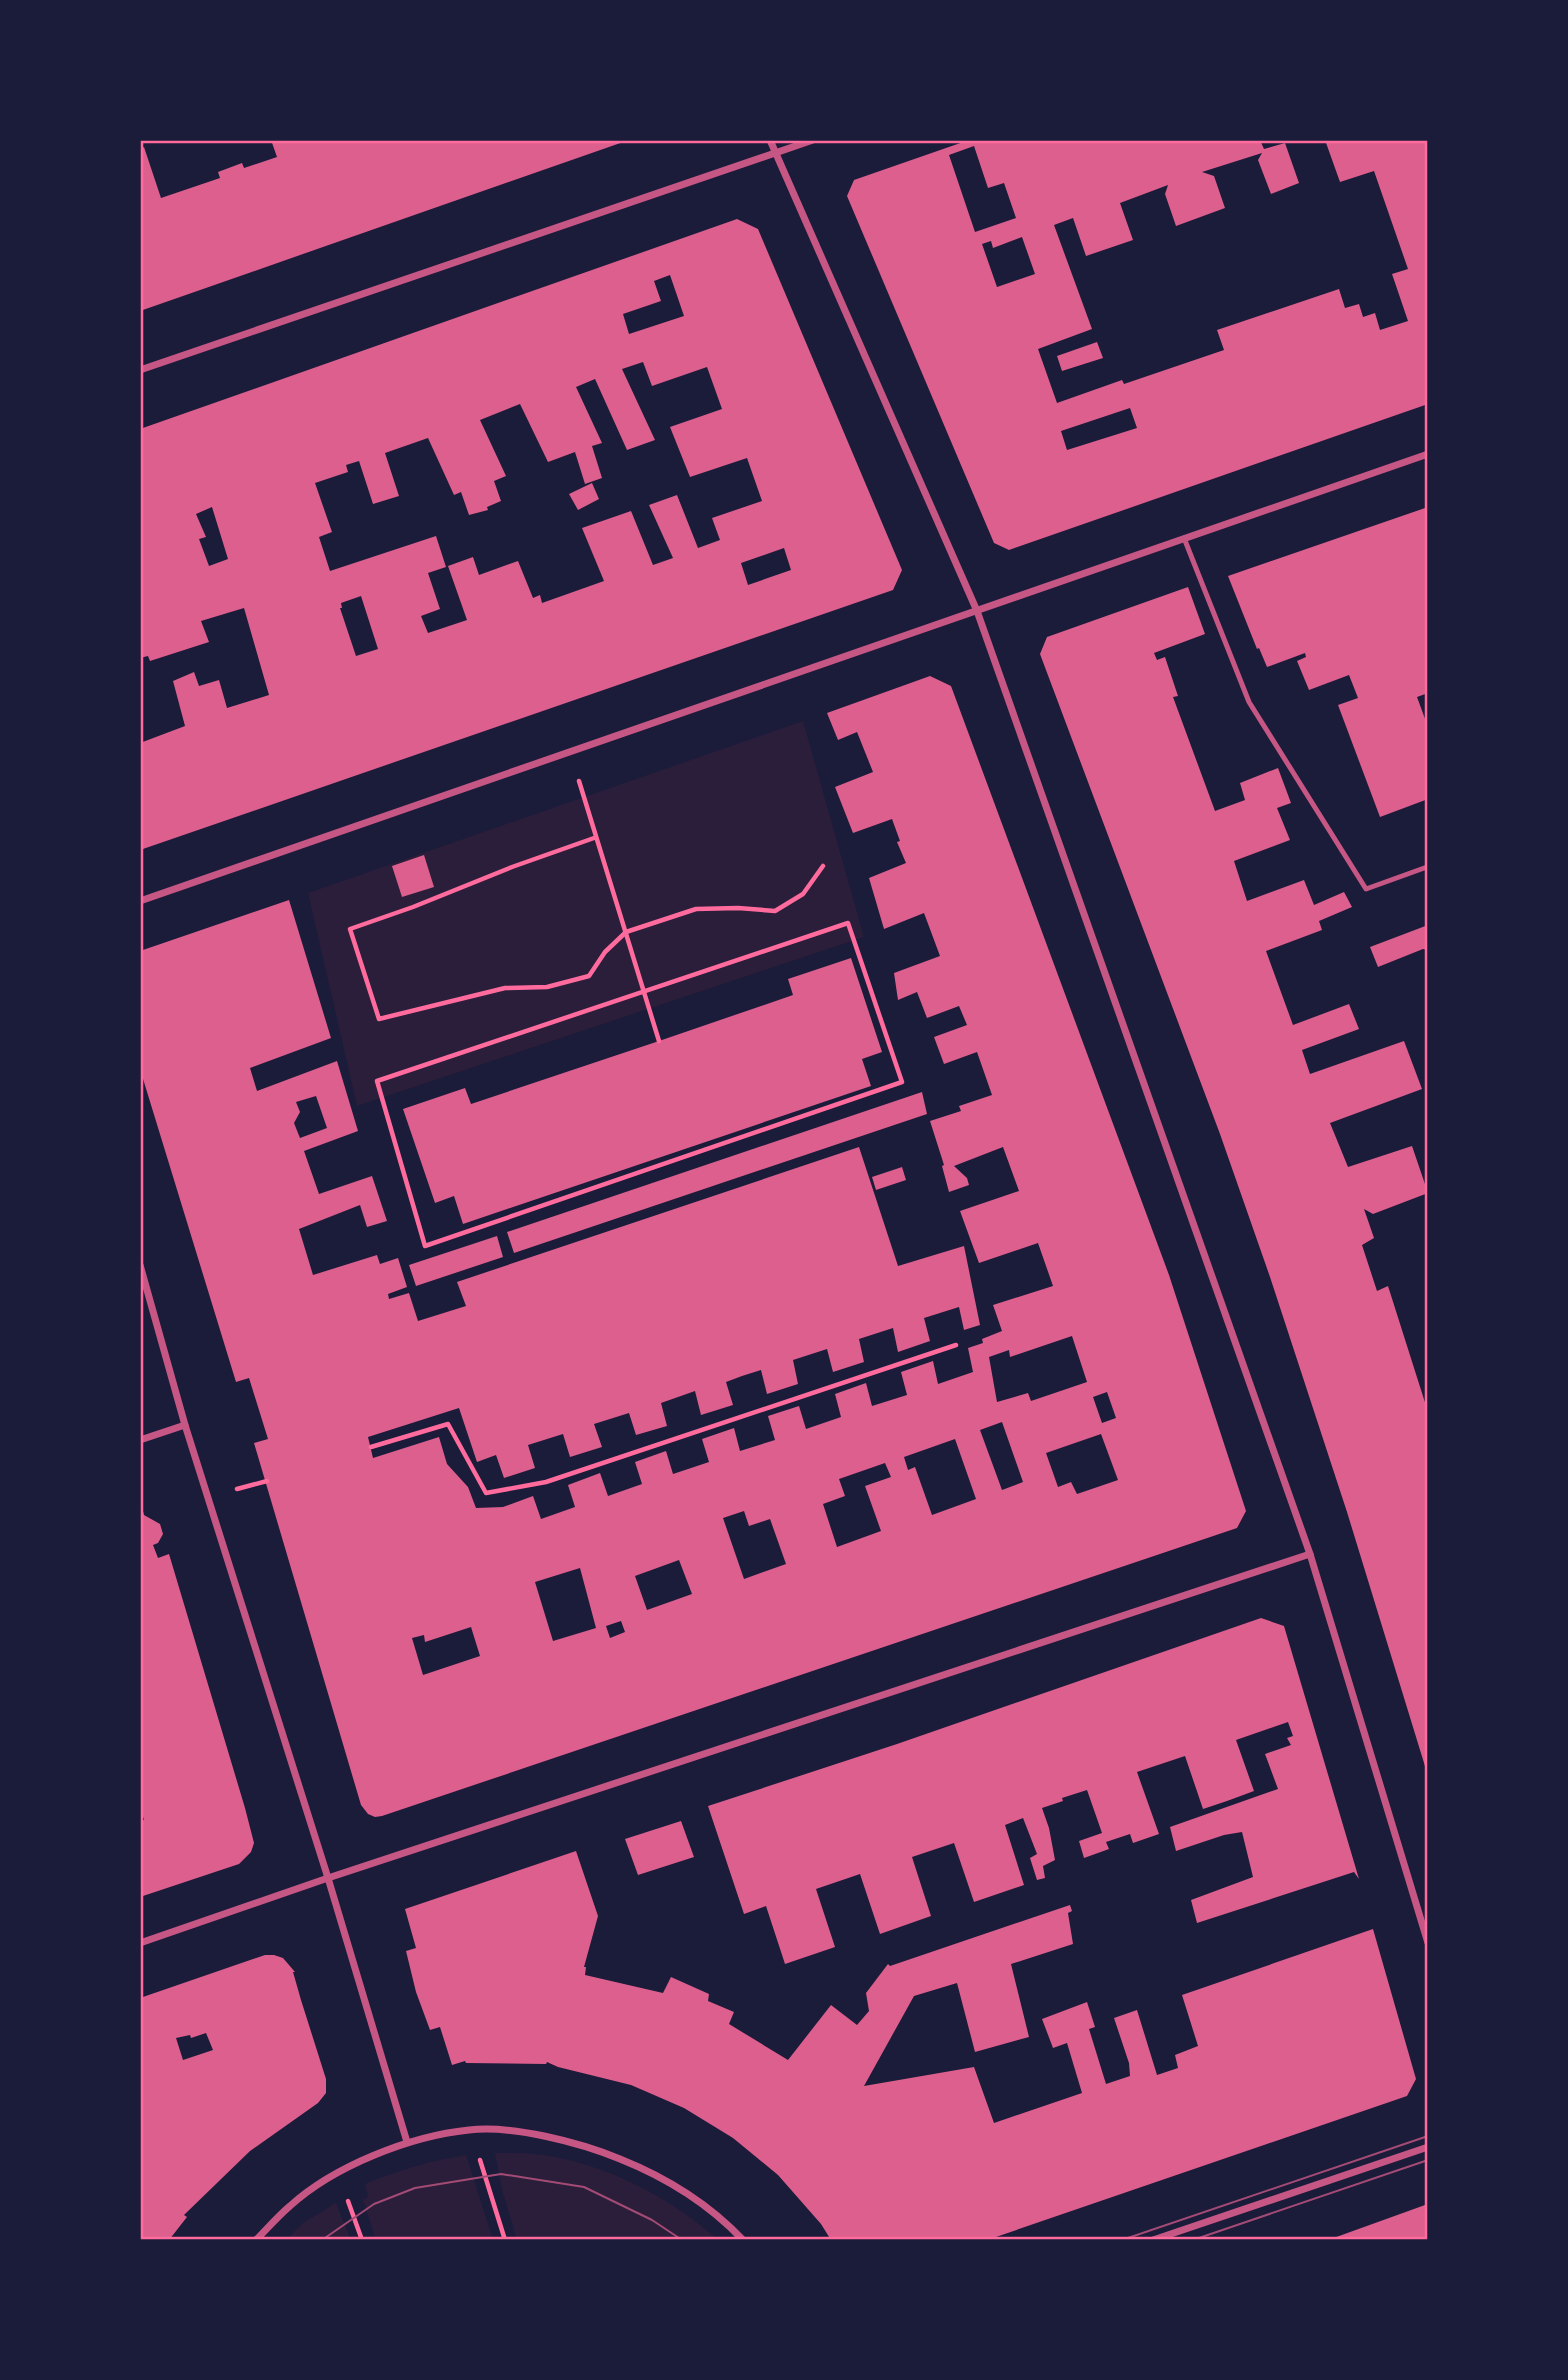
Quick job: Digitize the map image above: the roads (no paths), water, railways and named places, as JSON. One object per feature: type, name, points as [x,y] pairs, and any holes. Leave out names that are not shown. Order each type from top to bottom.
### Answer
[{"type":"street","points":[[770,140],[977,611],[1310,1554],[1428,1943]]},
{"type":"street","points":[[140,370],[813,140]]},
{"type":"street","points":[[140,901],[1428,454]]},
{"type":"street","points":[[140,1265],[184,1425],[328,1878],[407,2142]]},
{"type":"street","points":[[140,1440],[184,1425]]},
{"type":"street","points":[[140,1942],[1310,1554]]},
{"type":"street","points":[[256,2240],[291,2204],[338,2173],[407,2142],[470,2129],[517,2132],[593,2147],[656,2174],[726,2222],[743,2240]]},
{"type":"street","points":[[1153,2240],[1428,2147]]},
{"type":"lane","points":[[1184,538],[1249,702],[1366,888],[1427,866]]},
{"type":"tram line","points":[[1122,2240],[1428,2136]]},
{"type":"tram line","points":[[1193,2240],[1428,2160]]},
{"type":"tram line","points":[[322,2240],[374,2204],[415,2188],[501,2174],[584,2187],[652,2220],[682,2240]]}]
